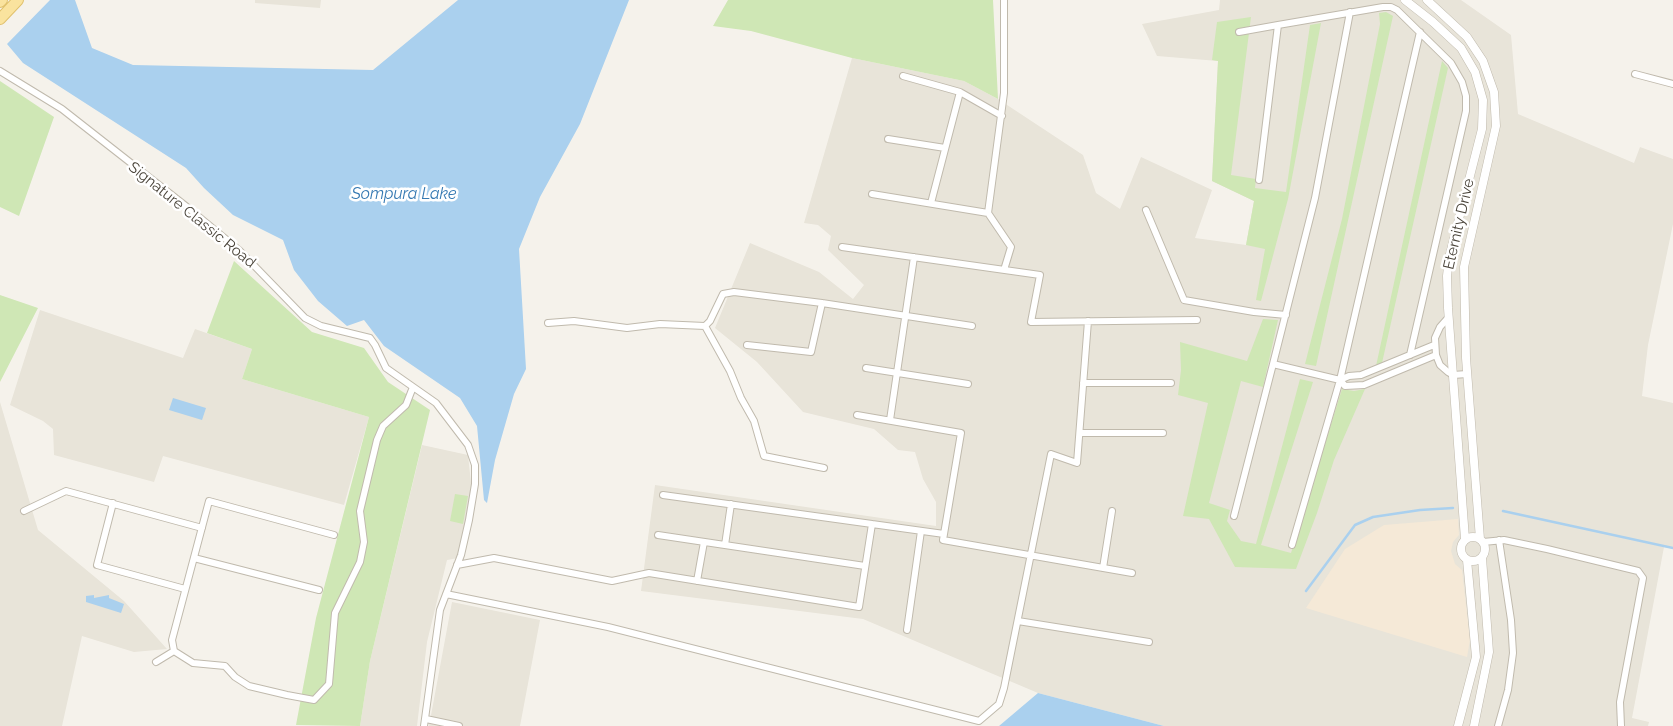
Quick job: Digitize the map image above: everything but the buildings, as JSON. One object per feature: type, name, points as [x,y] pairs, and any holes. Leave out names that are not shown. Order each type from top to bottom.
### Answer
[{"type":"main road","points":[[0,19],[18,0]]},
{"type":"street","points":[[1004,0],[1004,92],[988,213],[1011,247],[1004,270]]},
{"type":"street","name":"Eternity Drive","points":[[1405,0],[1433,22],[1461,48],[1475,72],[1482,100],[1482,129],[1449,258],[1447,276],[1448,318],[1465,539],[1460,546],[1460,550],[1463,558],[1467,560],[1476,657],[1458,726]]},
{"type":"street","name":"Eternity Drive","points":[[1427,0],[1467,37],[1483,61],[1494,92],[1496,126],[1464,267],[1467,374],[1481,541],[1485,550],[1482,558],[1489,652],[1474,726]]},
{"type":"street","points":[[1239,32],[1350,12],[1391,7],[1397,10],[1456,69],[1464,89],[1466,110],[1410,355]]},
{"type":"street","points":[[1234,516],[1315,198],[1350,12]]},
{"type":"street","points":[[1258,180],[1278,25]]},
{"type":"street","points":[[1292,544],[1340,380],[1420,32]]},
{"type":"street","name":"Signature Classic Road","points":[[0,71],[62,109],[188,207],[240,250],[306,318],[321,326],[370,338],[386,368],[436,403],[468,445],[475,464],[469,520],[457,565],[440,610],[425,723]]},
{"type":"street","points":[[1636,74],[1673,84]]},
{"type":"street","points":[[903,76],[960,92],[1002,116]]},
{"type":"street","points":[[931,203],[960,92]]},
{"type":"street","points":[[888,140],[945,148]]},
{"type":"street","points":[[872,194],[988,213]]},
{"type":"street","points":[[1146,210],[1184,300],[1254,312],[1286,315]]},
{"type":"street","points":[[842,247],[1040,275],[1031,322],[1198,320]]},
{"type":"street","points":[[890,420],[914,257]]},
{"type":"street","points":[[548,323],[574,321],[627,328],[660,324],[705,326],[710,321],[723,294],[734,292],[822,303],[972,326]]},
{"type":"street","points":[[747,345],[811,352],[822,303]]},
{"type":"street","points":[[1448,318],[1437,332],[1434,345],[1436,355],[1444,369],[1453,375],[1467,374]]},
{"type":"street","points":[[446,594],[618,629],[979,721],[999,704],[1018,622],[1051,454],[1077,463],[1088,321]]},
{"type":"street","points":[[705,326],[730,371],[741,398],[754,421],[764,456],[824,468]]},
{"type":"street","points":[[1340,380],[1349,376],[1361,376],[1434,345]]},
{"type":"street","points":[[1273,364],[1340,380],[1345,386],[1364,385],[1436,355]]},
{"type":"street","points":[[866,368],[968,384]]},
{"type":"street","points":[[1084,383],[1171,383]]},
{"type":"street","points":[[334,536],[209,501],[172,640],[174,651],[193,663],[225,666],[249,686],[287,695],[314,700],[329,684],[336,613],[360,562],[364,542],[360,511],[377,440],[383,426],[406,405],[413,387]]},
{"type":"street","points":[[857,415],[961,433],[943,540],[1132,573]]},
{"type":"street","points":[[1080,434],[1163,433]]},
{"type":"street","points":[[24,511],[66,491],[202,528]]},
{"type":"street","points":[[664,495],[944,534]]},
{"type":"street","points":[[113,504],[97,565],[185,590]]},
{"type":"street","points":[[725,545],[730,504]]},
{"type":"street","points":[[1103,568],[1112,511]]},
{"type":"street","points":[[457,565],[494,558],[612,581],[649,573],[859,607],[872,524]]},
{"type":"street","points":[[906,630],[922,531]]},
{"type":"street","points":[[658,535],[866,566]]},
{"type":"street","points":[[1465,539],[1472,537],[1481,541],[1510,540],[1638,571],[1643,578],[1620,702],[1621,726]]},
{"type":"street","points":[[1498,726],[1508,690],[1513,652],[1511,620],[1499,540]]},
{"type":"street","points":[[697,581],[704,542]]},
{"type":"street","points":[[194,558],[319,590]]},
{"type":"street","points":[[1467,560],[1475,562],[1482,558]]},
{"type":"street","points":[[1018,622],[1149,642]]},
{"type":"street","points":[[156,662],[174,651]]},
{"type":"street","points":[[425,723],[459,726]]},
{"type":"shaded area","points":[[255,0],[321,0],[320,8],[255,3]]},
{"type":"shaded area","points":[[1220,0],[1461,0],[1511,35],[1518,114],[1634,163],[1640,147],[1673,159],[1673,224],[1648,345],[1642,396],[1673,403],[1673,548],[1664,547],[1632,718],[1649,722],[1648,726],[1164,726],[1038,693],[863,619],[641,591],[655,485],[936,526],[936,502],[923,479],[915,452],[898,450],[874,429],[803,412],[757,362],[715,328],[750,243],[819,272],[853,299],[864,285],[828,250],[831,236],[818,225],[804,223],[852,58],[964,81],[998,99],[1083,155],[1096,193],[1120,209],[1141,157],[1212,190],[1195,238],[1246,245],[1254,201],[1212,181],[1218,61],[1157,56],[1142,24],[1219,10]]},
{"type":"shaded area","points":[[40,310],[183,358],[195,329],[252,349],[242,379],[369,417],[344,505],[163,456],[154,482],[54,455],[53,429],[43,421],[10,405]]},
{"type":"shaded area","points":[[0,402],[38,530],[124,601],[167,649],[134,652],[82,636],[62,726],[0,726]]},
{"type":"shaded area","points":[[422,445],[468,455],[472,492],[458,558],[447,560],[427,642],[417,726],[360,726],[370,661]]},
{"type":"shaded area","points":[[1458,519],[1459,535],[1453,542],[1451,551],[1455,564],[1462,570],[1470,640],[1467,657],[1306,608],[1345,549],[1384,525]]},
{"type":"shaded area","points":[[452,602],[540,620],[520,726],[429,726]]},
{"type":"green space","points":[[728,0],[993,0],[998,99],[964,81],[852,58],[751,31],[713,26]]},
{"type":"green space","points":[[1386,12],[1393,16],[1316,366],[1305,364],[1342,219],[1380,24],[1379,13]]},
{"type":"green space","points":[[1251,17],[1231,175],[1256,179],[1255,188],[1286,192],[1310,25],[1321,23],[1288,199],[1261,301],[1256,300],[1265,249],[1246,245],[1254,201],[1212,181],[1218,61],[1212,60],[1217,22]]},
{"type":"green space","points":[[1442,61],[1448,68],[1382,363],[1376,366]]},
{"type":"green space","points":[[0,81],[54,117],[19,216],[0,207]]},
{"type":"green space","points":[[234,261],[312,332],[364,348],[388,382],[430,410],[370,661],[360,726],[296,725],[316,618],[369,417],[242,379],[252,349],[207,333]]},
{"type":"green space","points":[[0,295],[38,308],[0,382]]},
{"type":"green space","points":[[1263,319],[1278,320],[1263,387],[1241,381],[1209,503],[1230,510],[1227,521],[1241,541],[1256,544],[1300,379],[1313,382],[1261,545],[1291,553],[1342,389],[1354,391],[1365,389],[1334,460],[1296,569],[1235,567],[1209,519],[1183,516],[1208,403],[1178,395],[1181,370],[1180,342],[1247,361]]},
{"type":"green space","points":[[455,494],[468,496],[463,524],[450,521]]},
{"type":"water","name":"Sompura Lake","points":[[50,0],[75,0],[92,48],[133,65],[373,70],[458,0],[629,0],[580,124],[540,197],[519,249],[526,369],[514,394],[495,460],[487,503],[484,500],[477,426],[460,398],[384,346],[364,320],[347,326],[318,301],[294,270],[283,240],[233,215],[186,168],[23,63],[7,44]]},
{"type":"water","points":[[173,398],[206,408],[202,420],[169,410]]},
{"type":"water","points":[[94,595],[94,598],[109,595],[109,598],[124,604],[121,613],[86,602],[86,596]]},
{"type":"water","points":[[1038,693],[1164,726],[999,726]]},
{"type":"waterway","points":[[1306,591],[1355,525],[1373,517],[1420,510],[1453,508]]},
{"type":"waterway","points":[[1503,511],[1673,548]]}]
